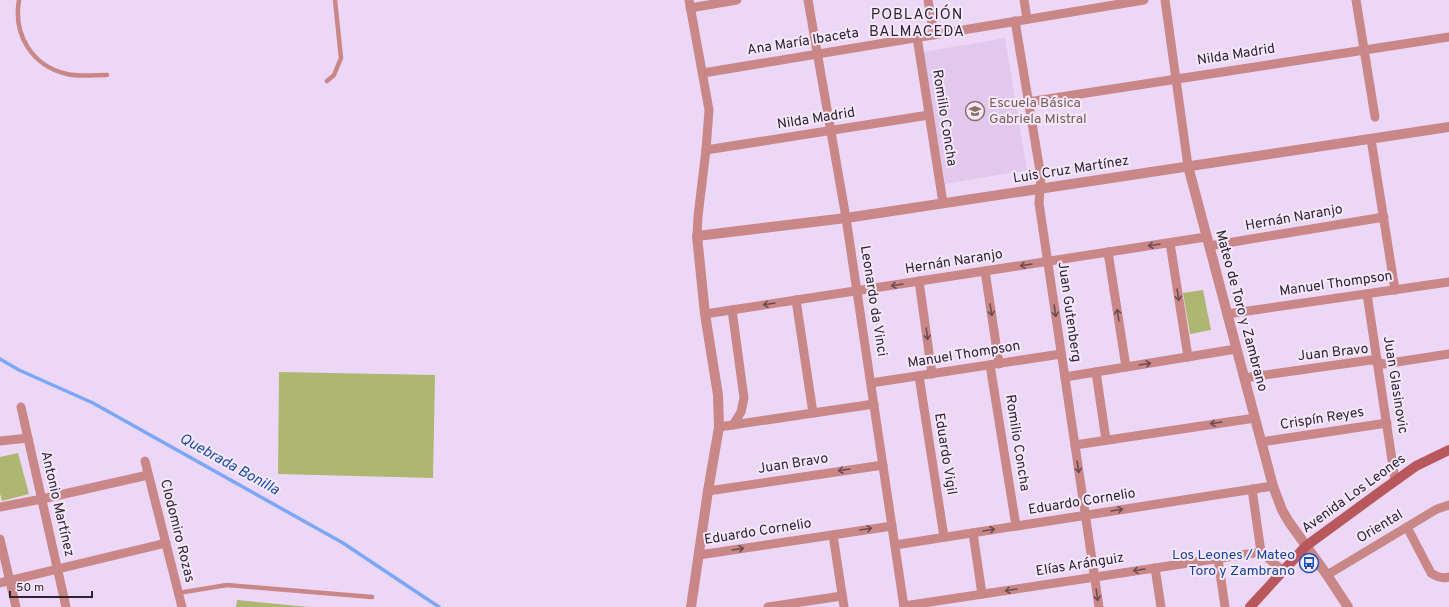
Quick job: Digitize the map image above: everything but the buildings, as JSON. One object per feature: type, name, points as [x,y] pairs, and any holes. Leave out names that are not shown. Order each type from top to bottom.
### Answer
[{"type":"main road","name":"Avenida Los Leones","points":[[1250,607],[1306,546],[1395,480],[1416,466],[1449,450]]},
{"type":"street","points":[[691,607],[719,427],[718,395],[705,314],[698,236],[698,216],[709,110],[690,4],[737,0]]},
{"type":"street","name":"Leonardo da Vinci","points":[[808,0],[846,218],[904,606]]},
{"type":"street","points":[[928,0],[934,35]]},
{"type":"street","points":[[1024,0],[1027,19]]},
{"type":"street","name":"Ana María Ibaceta","points":[[703,73],[1144,0]]},
{"type":"street","name":"Mateo de Toro y Zambrano","points":[[1165,0],[1188,166],[1273,486],[1282,510],[1348,607]]},
{"type":"street","points":[[1356,0],[1375,117]]},
{"type":"street","name":"Juan Gutenberg","points":[[1015,21],[1041,177],[1039,203],[1099,607]]},
{"type":"street","name":"Romilio Concha","points":[[917,37],[943,203]]},
{"type":"street","name":"Nilda Madrid","points":[[1028,102],[1449,37]]},
{"type":"street","name":"Nilda Madrid","points":[[706,150],[929,115]]},
{"type":"street","name":"Luis Cruz Martínez","points":[[698,236],[846,218],[1449,128]]},
{"type":"street","points":[[1371,139],[1395,290]]},
{"type":"street","name":"Hernán Naranjo","points":[[705,314],[1170,243],[1208,242],[1384,217]]},
{"type":"street","points":[[1170,243],[1188,357]]},
{"type":"street","points":[[1108,252],[1126,367]]},
{"type":"street","name":"Romilio Concha","points":[[985,271],[995,364],[1016,526]]},
{"type":"street","points":[[919,281],[932,374]]},
{"type":"street","name":"Manuel Thompson","points":[[1227,314],[1449,282]]},
{"type":"street","name":"Juan Glasinovic","points":[[1367,294],[1395,480]]},
{"type":"street","points":[[796,300],[813,413]]},
{"type":"street","points":[[732,310],[744,398],[741,412],[733,425]]},
{"type":"street","points":[[1065,377],[1236,349]]},
{"type":"street","name":"Manuel Thompson","points":[[871,383],[1061,354]]},
{"type":"street","name":"Juan Bravo","points":[[1244,378],[1371,360],[1384,364],[1449,354]]},
{"type":"street","points":[[1096,372],[1106,440]]},
{"type":"street","name":"Eduardo Vigil","points":[[919,376],[944,537]]},
{"type":"street","points":[[719,427],[874,404]]},
{"type":"street","name":"Antonio Martínez","points":[[21,407],[66,607]]},
{"type":"street","points":[[1075,445],[1255,418]]},
{"type":"street","name":"Crispín Reyes","points":[[1261,442],[1387,424]]},
{"type":"street","points":[[0,441],[28,438]]},
{"type":"street","name":"Clodomiro Rozas","points":[[145,462],[182,607]]},
{"type":"street","name":"Juan Bravo","points":[[708,491],[883,465]]},
{"type":"street","points":[[0,507],[148,475]]},
{"type":"street","name":"Eduardo Cornelio","points":[[895,545],[1273,486]]},
{"type":"street","points":[[1252,489],[1261,552],[1283,571]]},
{"type":"street","name":"Oriental","points":[[1327,575],[1437,509],[1449,505]]},
{"type":"street","name":"Eduardo Cornelio","points":[[699,555],[892,526]]},
{"type":"street","points":[[1407,527],[1431,572],[1438,577],[1449,577]]},
{"type":"street","points":[[973,533],[982,594]]},
{"type":"street","points":[[833,534],[844,607]]},
{"type":"street","points":[[0,539],[16,607]]},
{"type":"street","points":[[0,584],[166,543]]},
{"type":"street","name":"Elías Aránguiz","points":[[904,606],[1261,552]]},
{"type":"street","points":[[1218,559],[1225,607]]},
{"type":"street","points":[[1155,568],[1161,607]]},
{"type":"street","points":[[768,607],[842,596]]},
{"type":"lane","points":[[19,0],[18,6],[21,34],[32,54],[47,67],[68,74],[107,75]]},
{"type":"lane","points":[[327,80],[334,75],[341,58],[335,0]]},
{"type":"lane","points":[[178,593],[227,584],[372,597]]},
{"type":"shaded area","name":"Escuela Básica Gabriela Mistral","points":[[1005,38],[1027,170],[945,184],[923,52]]},
{"type":"green space","points":[[1203,290],[1211,330],[1190,334],[1183,293]]},
{"type":"green space","points":[[279,372],[435,375],[433,478],[278,474]]},
{"type":"green space","points":[[18,453],[29,494],[2,501],[0,494],[0,457]]},
{"type":"green space","points":[[237,600],[310,607],[236,607]]},
{"type":"waterway","name":"Quebrada Bonilla","points":[[0,359],[19,370],[93,403],[343,543],[439,607]]},
{"type":"place","name":"Escuela Básica Gabriela Mistral","points":[[975,111]]},
{"type":"place","name":"Los Leones / Mateo Toro y Zambrano","points":[[1309,563]]},
{"type":"district","name":"POBLACIÓN BALMACEDA","points":[[917,24]]}]
